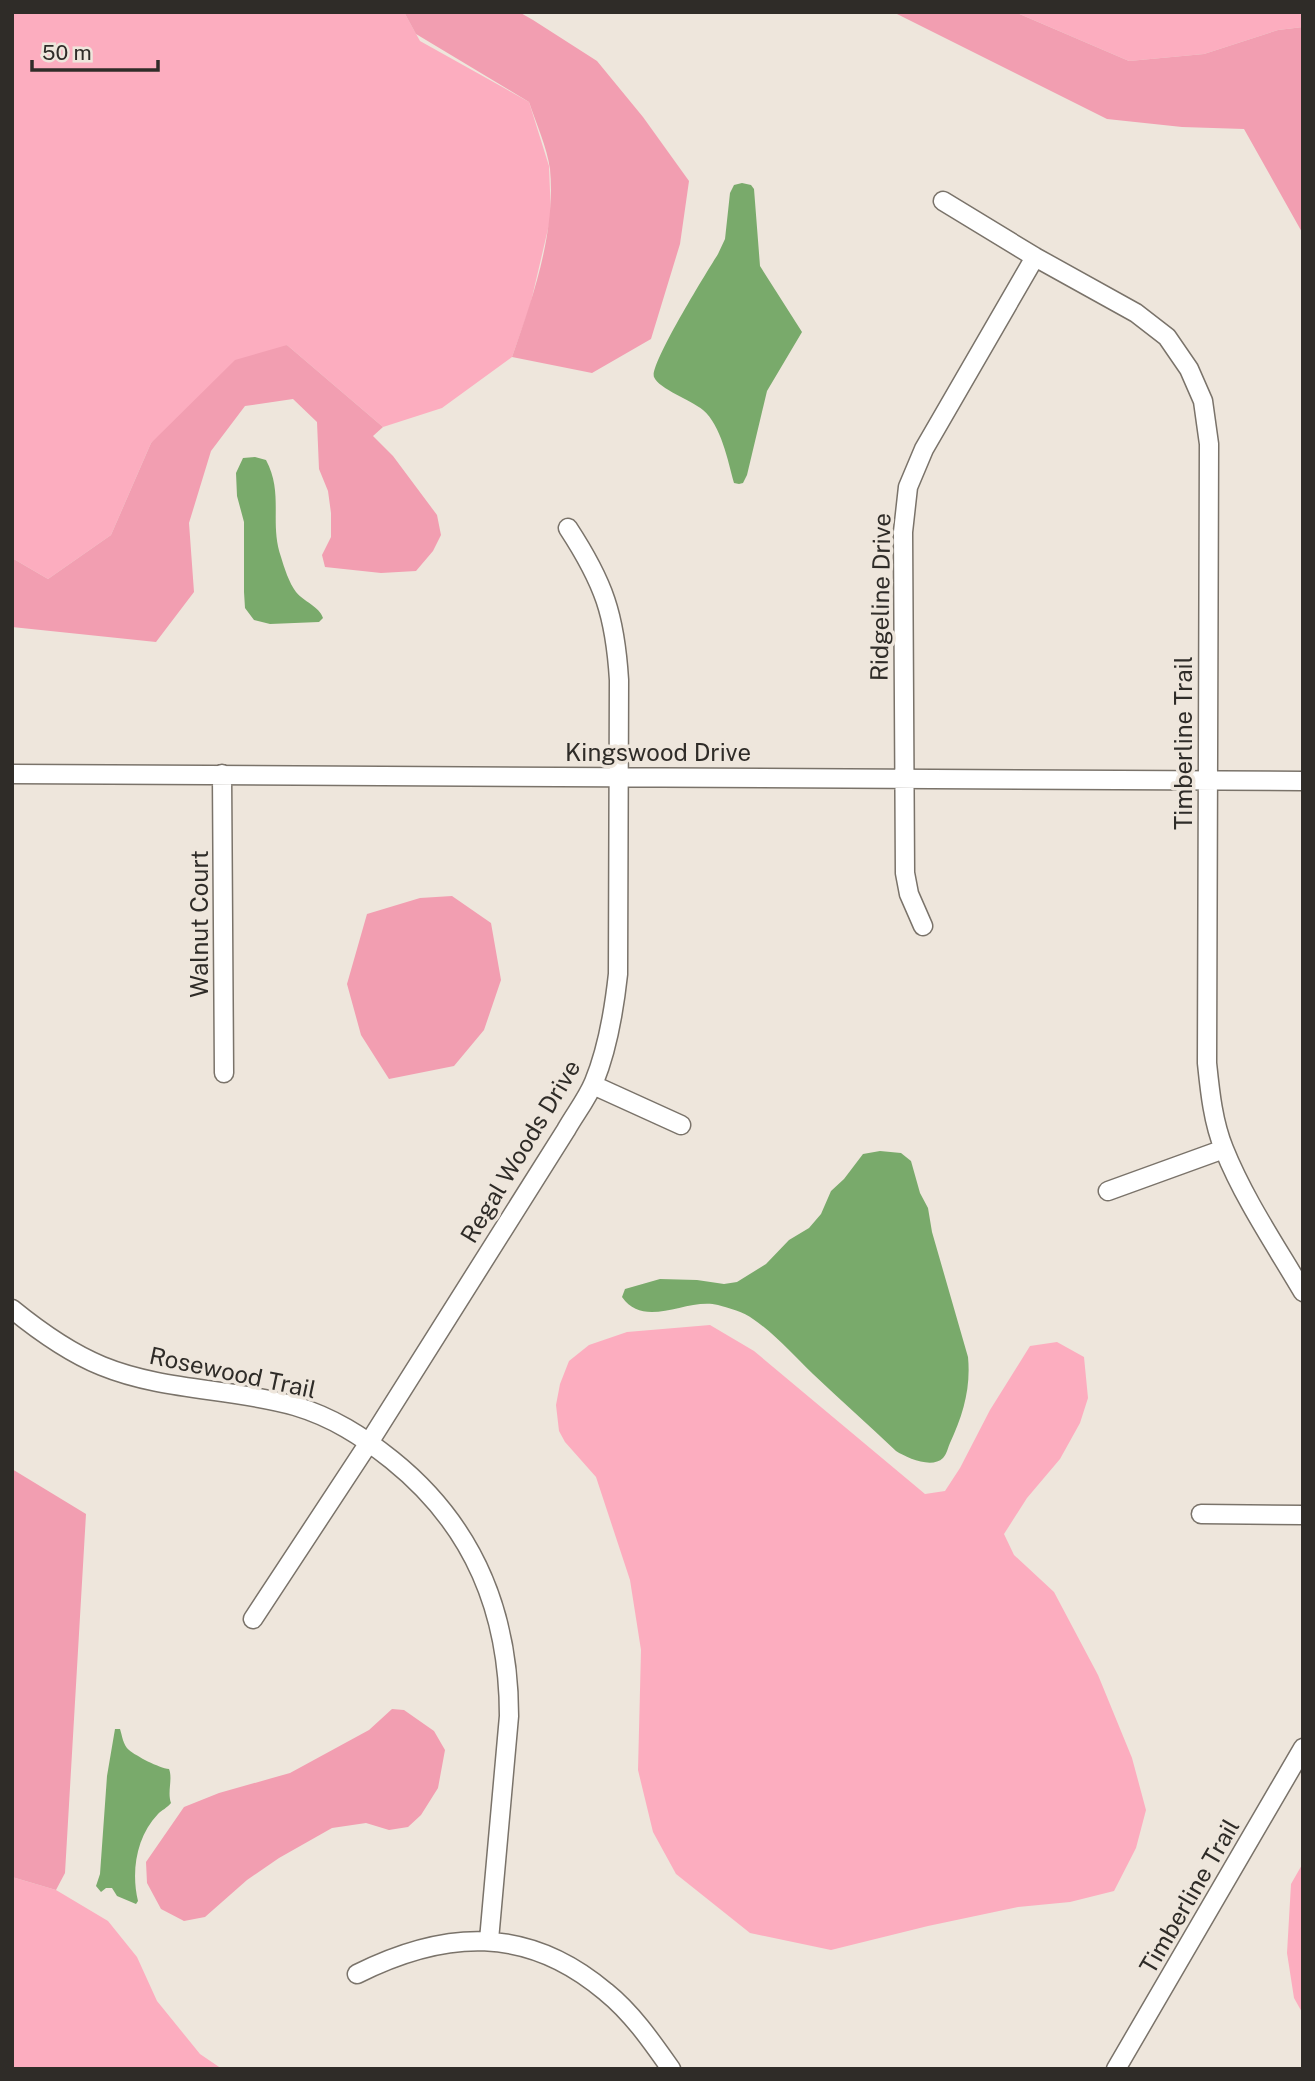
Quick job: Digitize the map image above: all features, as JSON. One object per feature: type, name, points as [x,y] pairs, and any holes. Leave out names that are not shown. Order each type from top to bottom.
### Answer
[{"type":"street","name":"Timberline Trail","points":[[943,201],[1035,257],[1136,313],[1167,337],[1189,369],[1203,401],[1209,444],[1207,780],[1210,1094],[1224,1149],[1303,1292]]},
{"type":"street","name":"Ridgeline Drive","points":[[923,926],[909,894],[905,873],[903,532],[908,487],[925,449],[1035,257]]},
{"type":"street","name":"Regal Woods Drive","points":[[253,1619],[370,1441],[593,1085],[602,1059],[613,1014],[618,975],[617,641],[602,586],[568,528]]},
{"type":"street","name":"Kingswood Drive","points":[[12,774],[1303,781]]},
{"type":"street","name":"Walnut Court","points":[[222,774],[224,1073]]},
{"type":"street","points":[[593,1085],[681,1125]]},
{"type":"street","points":[[1108,1191],[1224,1149]]},
{"type":"street","name":"Rosewood Trail","points":[[12,1309],[60,1343],[102,1366],[179,1385],[253,1396],[296,1407],[342,1424],[370,1441],[418,1481],[458,1528],[493,1600],[509,1683],[509,1716],[489,1940]]},
{"type":"street","points":[[1201,1514],[1303,1515]]},
{"type":"street","name":"Timberline Trail","points":[[1116,2069],[1303,1748]]},
{"type":"street","points":[[358,1974],[388,1959],[431,1945],[489,1940],[515,1945],[541,1953],[580,1972],[607,1993],[642,2029],[671,2069]]},
{"type":"shaded area","points":[[12,12],[404,12],[420,41],[529,102],[549,166],[551,216],[530,306],[512,357],[442,408],[383,427],[287,345],[151,443],[111,535],[48,579],[12,558]]},
{"type":"shaded area","points":[[404,12],[519,12],[597,61],[643,117],[689,181],[680,244],[651,339],[592,373],[512,357],[535,288],[550,217],[550,169],[544,144],[529,102],[416,34]]},
{"type":"shaded area","points":[[893,12],[1015,12],[1129,61],[1204,54],[1278,30],[1303,27],[1303,234],[1244,129],[1182,127],[1107,119]]},
{"type":"shaded area","points":[[1015,12],[1303,12],[1303,27],[1278,30],[1204,54],[1129,61]]},
{"type":"shaded area","points":[[734,185],[751,185],[754,189],[760,266],[802,332],[767,391],[747,475],[743,483],[739,484],[734,483],[723,444],[709,417],[698,406],[662,386],[654,377],[660,355],[669,337],[725,239],[730,193]]},
{"type":"shaded area","points":[[287,345],[383,427],[373,436],[393,456],[437,515],[441,535],[433,551],[416,571],[381,573],[325,567],[322,555],[331,537],[331,513],[328,491],[319,469],[317,422],[293,399],[245,406],[211,451],[189,523],[194,592],[156,642],[12,627],[12,558],[48,579],[111,535],[151,443],[235,360]]},
{"type":"shaded area","points":[[243,458],[266,460],[271,472],[276,532],[287,575],[296,592],[321,614],[323,618],[319,622],[270,624],[254,620],[245,608],[244,522],[237,496],[236,473]]},
{"type":"shaded area","points":[[452,896],[491,923],[501,980],[484,1030],[454,1066],[389,1079],[361,1035],[347,984],[367,914],[420,898]]},
{"type":"shaded area","points":[[880,1151],[901,1153],[911,1161],[920,1193],[928,1208],[932,1232],[968,1357],[967,1390],[959,1422],[944,1456],[933,1463],[913,1459],[896,1451],[777,1338],[745,1314],[706,1304],[654,1312],[642,1311],[631,1306],[622,1297],[625,1289],[660,1279],[724,1284],[737,1282],[766,1264],[789,1240],[809,1228],[821,1214],[831,1191],[863,1154]]},
{"type":"shaded area","points":[[710,1325],[754,1351],[925,1494],[945,1491],[990,1410],[1030,1346],[1057,1342],[1084,1357],[1088,1398],[1080,1423],[1060,1459],[1027,1498],[1004,1534],[1014,1555],[1054,1592],[1098,1675],[1132,1758],[1146,1810],[1136,1848],[1114,1891],[1070,1902],[1018,1907],[831,1950],[750,1933],[676,1874],[653,1832],[638,1770],[641,1650],[630,1580],[596,1477],[565,1442],[559,1431],[556,1405],[560,1384],[569,1361],[589,1345],[627,1332]]},
{"type":"shaded area","points":[[12,1469],[86,1514],[65,1873],[56,1890],[12,1877]]},
{"type":"shaded area","points":[[392,1709],[404,1710],[434,1731],[445,1750],[438,1788],[421,1815],[408,1827],[389,1830],[366,1823],[332,1828],[247,1880],[205,1917],[184,1921],[161,1909],[147,1883],[146,1862],[184,1807],[219,1793],[290,1773],[369,1730]]},
{"type":"shaded area","points":[[115,1729],[120,1729],[129,1750],[169,1769],[170,1773],[171,1803],[151,1823],[137,1855],[136,1904],[117,1896],[112,1888],[101,1892],[96,1886],[100,1874],[107,1776]]},
{"type":"shaded area","points":[[1303,1863],[1303,2014],[1294,1998],[1287,1953],[1291,1884]]},
{"type":"shaded area","points":[[12,1877],[56,1890],[108,1921],[137,1957],[157,2001],[200,2054],[222,2069],[12,2069]]}]
